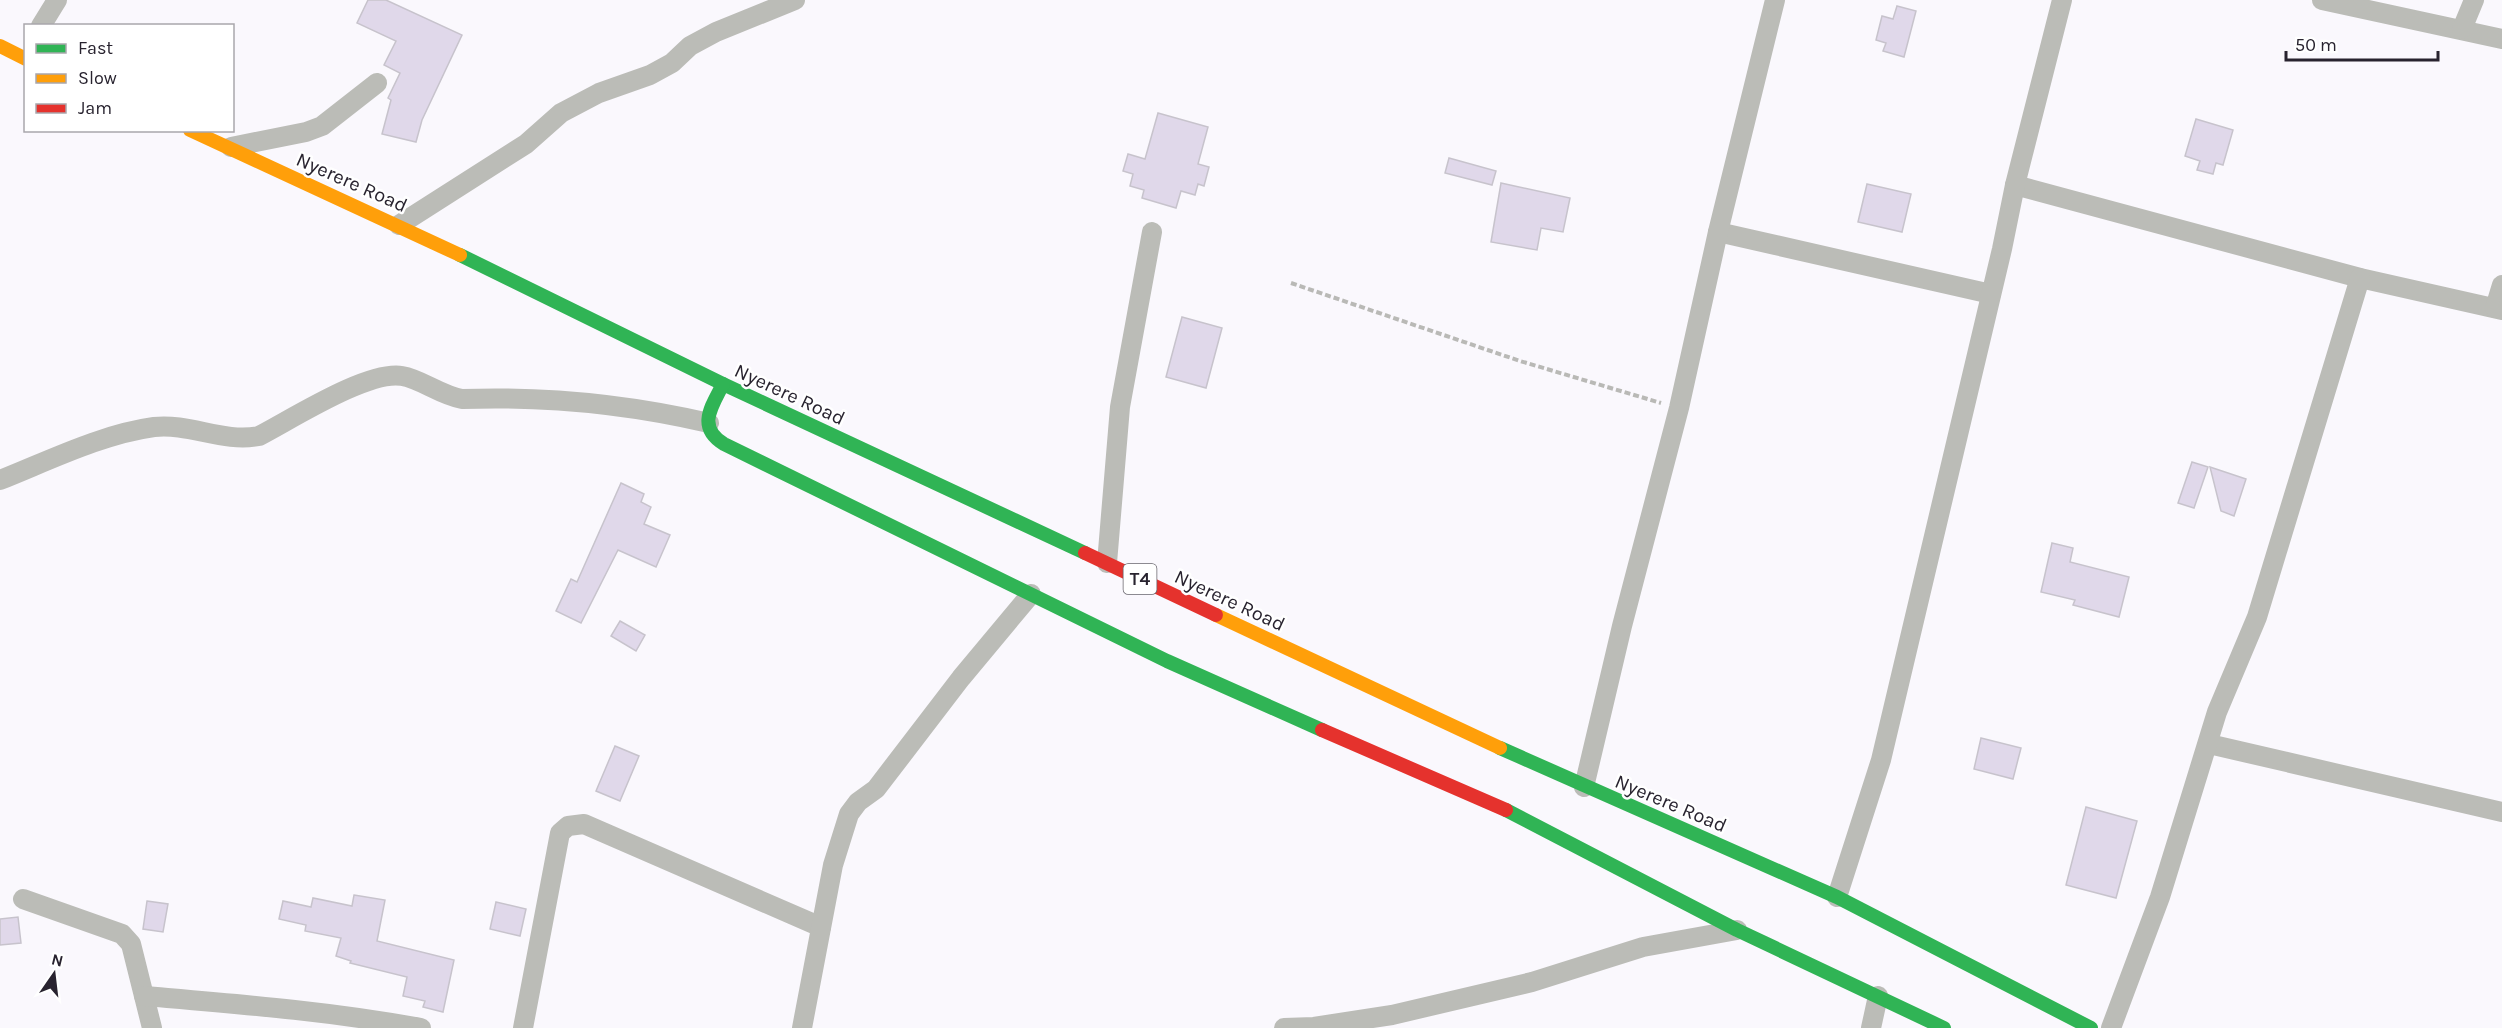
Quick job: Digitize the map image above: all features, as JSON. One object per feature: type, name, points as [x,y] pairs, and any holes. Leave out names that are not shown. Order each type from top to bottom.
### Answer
[{"type":"main road","points":[[0,46],[24,55]]},
{"type":"main road","name":"Nyerere Road","points":[[194,132],[399,225],[723,384],[1584,787],[1837,897],[2091,1028]]},
{"type":"main road","points":[[723,384],[713,405],[709,423],[711,435],[737,451],[1177,666],[1534,824],[1737,930],[1944,1028]]},
{"type":"street","points":[[42,24],[57,0]]},
{"type":"street","points":[[399,225],[526,144],[561,113],[599,93],[650,75],[672,63],[690,46],[716,32],[795,0]]},
{"type":"street","points":[[1584,787],[1622,626],[1679,408],[1718,232],[1775,0]]},
{"type":"street","points":[[1837,897],[1881,760],[2015,185],[2062,0]]},
{"type":"street","points":[[2322,0],[2462,28],[2502,39]]},
{"type":"street","points":[[2462,28],[2474,0]]},
{"type":"street","points":[[228,147],[306,132],[322,126],[377,82]]},
{"type":"street","points":[[2015,185],[2360,278],[2499,309],[2502,285]]},
{"type":"street","points":[[1107,563],[1120,408],[1152,232]]},
{"type":"street","points":[[1718,232],[1991,294]]},
{"type":"street","points":[[2111,1028],[2160,897],[2221,702],[2257,617],[2360,278]]},
{"type":"street","points":[[0,480],[85,446],[153,428],[179,427],[243,439],[259,436],[351,388],[389,374],[405,376],[450,397],[462,399],[557,399],[614,404],[709,423]]},
{"type":"street","points":[[802,1028],[833,865],[849,814],[858,802],[876,789],[941,704],[1031,594]]},
{"type":"street","points":[[2209,744],[2502,812]]},
{"type":"street","points":[[523,1028],[560,833],[568,826],[585,824],[821,927]]},
{"type":"street","points":[[23,899],[123,934],[131,944],[152,1028]]},
{"type":"street","points":[[1284,1028],[1314,1028],[1392,1015],[1532,982],[1642,947],[1737,930]]},
{"type":"street","points":[[144,996],[306,1010],[421,1028]]},
{"type":"street","points":[[1871,1028],[1878,996]]},
{"type":"path","points":[[1291,283],[1520,362],[1679,408]]},
{"type":"building","points":[[368,0],[386,0],[462,35],[422,120],[416,142],[382,134],[391,100],[388,98],[400,73],[384,65],[396,41],[357,23]]},
{"type":"building","points":[[1897,6],[1916,11],[1904,57],[1883,51],[1886,43],[1876,40],[1882,16],[1893,19]]},
{"type":"building","points":[[1158,113],[1208,127],[1198,164],[1209,167],[1204,186],[1198,184],[1195,195],[1181,191],[1176,208],[1142,198],[1144,190],[1130,186],[1133,174],[1123,171],[1128,154],[1145,159]]},
{"type":"building","points":[[2196,119],[2233,130],[2223,165],[2216,163],[2213,174],[2197,170],[2200,161],[2185,156]]},
{"type":"building","points":[[1449,158],[1496,171],[1492,185],[1445,173]]},
{"type":"building","points":[[1501,183],[1570,198],[1563,232],[1541,228],[1537,250],[1491,242]]},
{"type":"building","points":[[1867,184],[1911,194],[1902,232],[1858,222]]},
{"type":"building","points":[[1182,317],[1222,328],[1206,388],[1166,377]]},
{"type":"building","points":[[2192,462],[2208,467],[2194,508],[2178,503]]},
{"type":"building","points":[[2210,467],[2246,479],[2234,516],[2221,511]]},
{"type":"building","points":[[621,483],[644,494],[641,502],[651,507],[644,524],[670,535],[656,567],[618,550],[581,623],[556,611],[571,579],[577,582]]},
{"type":"building","points":[[2052,543],[2073,548],[2070,562],[2129,577],[2119,617],[2073,605],[2075,600],[2041,592]]},
{"type":"building","points":[[620,621],[645,635],[636,651],[611,636]]},
{"type":"building","points":[[1981,738],[2021,748],[2013,779],[1974,769]]},
{"type":"building","points":[[615,746],[639,756],[620,801],[596,791]]},
{"type":"building","points":[[2086,807],[2137,821],[2116,898],[2066,885]]},
{"type":"building","points":[[354,895],[385,900],[377,941],[454,960],[443,1012],[423,1007],[425,1001],[403,996],[407,977],[350,963],[351,961],[336,956],[341,938],[305,931],[306,925],[279,919],[283,901],[311,907],[313,898],[352,906]]},
{"type":"building","points":[[147,901],[168,904],[163,932],[143,929]]},
{"type":"building","points":[[496,902],[526,909],[520,936],[490,929]]},
{"type":"building","points":[[18,917],[21,943],[0,945],[0,919]]},
{"type":"traffic: fast","points":[[460,255],[723,384],[1085,553]]},
{"type":"traffic: fast","points":[[723,384],[711,408],[708,423],[710,431],[724,444],[1167,661],[1322,730]]},
{"type":"traffic: fast","points":[[1500,748],[1837,897],[2091,1028]]},
{"type":"traffic: fast","points":[[1506,810],[1737,930],[1944,1028]]},
{"type":"traffic: slow","points":[[0,46],[24,58]]},
{"type":"traffic: slow","points":[[194,132],[460,255]]},
{"type":"traffic: slow","points":[[1216,615],[1500,748]]},
{"type":"traffic: jam","points":[[1085,553],[1216,615]]},
{"type":"traffic: jam","points":[[1322,730],[1506,810]]}]
